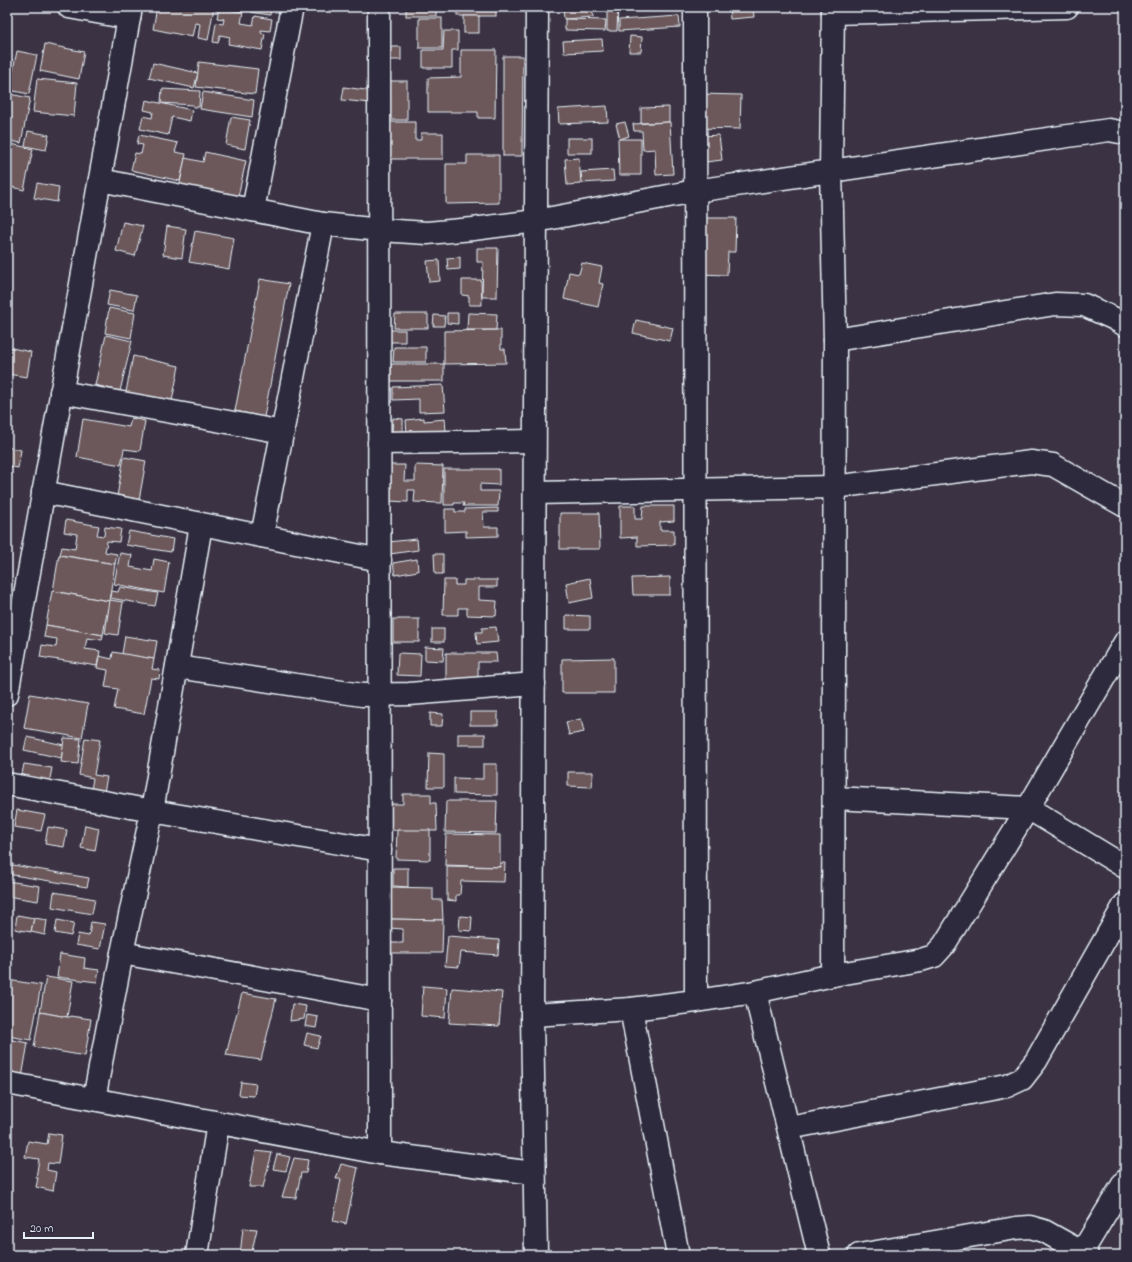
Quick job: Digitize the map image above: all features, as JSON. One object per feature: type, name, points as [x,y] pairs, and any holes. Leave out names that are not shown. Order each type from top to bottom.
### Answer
[{"type":"street","points":[[7,689],[130,12],[69,7]]},
{"type":"street","points":[[252,210],[292,7]]},
{"type":"street","points":[[380,7],[380,1153]]},
{"type":"street","points":[[536,1255],[532,1015],[537,7]]},
{"type":"street","points":[[695,7],[696,1001]]},
{"type":"street","points":[[833,975],[835,340],[831,170],[833,10],[1067,7]]},
{"type":"street","points":[[100,180],[323,224],[427,233],[536,221],[695,191],[1109,130],[1125,133]]},
{"type":"street","points":[[262,536],[323,224]]},
{"type":"street","points":[[835,340],[1055,304],[1084,305],[1125,325]]},
{"type":"street","points":[[61,392],[283,432]]},
{"type":"street","points":[[379,443],[534,441]]},
{"type":"street","points":[[535,493],[834,487],[1030,462],[1053,465],[1125,506]]},
{"type":"street","points":[[43,492],[380,560]]},
{"type":"street","points":[[94,1099],[122,953],[152,812],[201,525]]},
{"type":"street","points":[[532,1015],[632,1008],[696,1001],[756,992],[833,975],[921,960],[934,956],[944,945],[1028,808],[1125,642]]},
{"type":"street","points":[[177,666],[349,694],[409,694],[534,684]]},
{"type":"street","points":[[7,784],[152,812],[380,850]]},
{"type":"street","points":[[834,798],[1028,808],[1125,867]]},
{"type":"street","points":[[789,1128],[1007,1086],[1022,1078],[1036,1061],[1125,904]]},
{"type":"street","points":[[122,953],[380,1000]]},
{"type":"street","points":[[756,992],[819,1255]]},
{"type":"street","points":[[632,1008],[678,1255]]},
{"type":"street","points":[[7,1083],[380,1153],[534,1173]]},
{"type":"street","points":[[197,1255],[218,1122]]},
{"type":"street","points":[[859,1255],[1016,1228],[1030,1227],[1044,1231],[1085,1253],[1125,1181]]},
{"type":"building","points":[[157,7],[214,7],[208,40],[198,38],[200,24],[195,23],[192,37],[153,29]]},
{"type":"building","points":[[228,7],[250,7],[249,11]]},
{"type":"building","points":[[252,7],[271,7],[270,15],[251,12]]},
{"type":"building","points":[[406,7],[436,7],[436,16],[406,16]]},
{"type":"building","points":[[457,7],[496,7],[496,16],[457,16]]},
{"type":"building","points":[[563,7],[592,7],[593,17],[564,19]]},
{"type":"building","points":[[607,7],[618,7],[617,31],[607,31]]},
{"type":"building","points":[[729,7],[753,7],[754,17],[730,19]]},
{"type":"building","points":[[219,8],[243,12],[241,23],[253,25],[255,16],[272,19],[270,31],[261,30],[261,33],[265,34],[262,50],[228,44],[230,37],[220,35],[218,43],[213,42],[216,23],[223,24],[224,19],[217,18]]},
{"type":"building","points":[[464,16],[479,16],[479,33],[464,33]]},
{"type":"building","points":[[679,16],[680,27],[619,31],[619,20]]},
{"type":"building","points":[[419,18],[442,18],[442,48],[419,48]]},
{"type":"building","points":[[565,19],[606,20],[605,31],[565,30]]},
{"type":"building","points":[[444,31],[458,31],[458,50],[452,50],[452,68],[423,68],[423,50],[443,50]]},
{"type":"building","points":[[630,36],[642,37],[641,52],[629,52]]},
{"type":"building","points":[[602,39],[603,51],[564,53],[563,41]]},
{"type":"building","points":[[45,44],[84,52],[79,79],[40,71]]},
{"type":"building","points":[[390,47],[401,47],[401,60],[390,60]]},
{"type":"building","points":[[461,50],[496,50],[495,118],[478,118],[478,112],[428,112],[428,78],[461,77]]},
{"type":"building","points":[[17,51],[37,55],[29,94],[9,90]]},
{"type":"building","points":[[503,56],[523,56],[522,156],[503,156]]},
{"type":"building","points":[[7,58],[12,59],[9,74],[7,73]]},
{"type":"building","points":[[199,62],[258,69],[255,94],[196,87]]},
{"type":"building","points":[[153,63],[198,73],[194,88],[149,78]]},
{"type":"building","points":[[37,79],[77,83],[74,116],[33,112]]},
{"type":"building","points":[[388,81],[407,81],[407,120],[388,120]]},
{"type":"building","points":[[344,87],[372,91],[370,103],[342,100]]},
{"type":"building","points":[[162,89],[200,91],[199,107],[193,107],[193,105],[161,103]]},
{"type":"building","points":[[203,92],[254,100],[252,117],[200,109]]},
{"type":"building","points":[[9,94],[30,98],[21,143],[7,140],[7,102]]},
{"type":"building","points":[[700,94],[741,95],[740,129],[699,128]]},
{"type":"building","points":[[146,100],[192,110],[190,121],[172,117],[168,135],[140,129],[143,116],[152,118],[153,112],[144,110]]},
{"type":"building","points":[[607,106],[608,122],[559,124],[558,109]]},
{"type":"building","points":[[669,107],[669,122],[641,123],[641,108]]},
{"type":"building","points":[[231,117],[250,120],[245,149],[226,145]]},
{"type":"building","points":[[386,122],[415,122],[415,140],[421,140],[421,133],[443,133],[443,159],[386,159]]},
{"type":"building","points":[[625,122],[629,136],[620,139],[616,124]]},
{"type":"building","points":[[670,122],[673,174],[656,175],[655,149],[643,150],[642,131],[634,131],[633,124]]},
{"type":"building","points":[[28,131],[49,135],[46,150],[25,146]]},
{"type":"building","points":[[139,135],[178,143],[175,152],[186,154],[180,181],[131,170],[135,153],[141,154],[143,145],[137,144]]},
{"type":"building","points":[[719,135],[722,160],[706,162],[703,136]]},
{"type":"building","points":[[567,138],[592,138],[592,153],[567,153]]},
{"type":"building","points":[[618,139],[641,139],[641,175],[619,175]]},
{"type":"building","points":[[7,143],[33,149],[24,190],[7,186]]},
{"type":"building","points":[[205,152],[246,161],[237,201],[179,188],[185,158],[203,162]]},
{"type":"building","points":[[467,155],[499,155],[499,203],[446,204],[446,164],[467,164]]},
{"type":"building","points":[[579,158],[581,184],[567,185],[565,159]]},
{"type":"building","points":[[613,170],[614,181],[582,183],[581,172]]},
{"type":"building","points":[[37,183],[59,187],[57,202],[34,198]]},
{"type":"building","points":[[701,218],[736,218],[735,252],[728,252],[727,275],[699,274]]},
{"type":"building","points":[[123,222],[143,226],[135,256],[116,251]]},
{"type":"building","points":[[167,226],[186,229],[182,258],[163,255]]},
{"type":"building","points":[[195,231],[234,238],[229,269],[189,262]]},
{"type":"building","points":[[477,248],[498,248],[497,297],[482,297],[483,262],[477,262]]},
{"type":"building","points":[[460,257],[460,269],[448,270],[447,258]]},
{"type":"building","points":[[439,260],[440,281],[429,282],[427,261]]},
{"type":"building","points":[[582,263],[602,267],[599,283],[603,284],[598,307],[564,299],[569,272],[579,274]]},
{"type":"building","points":[[260,279],[289,284],[264,417],[235,411]]},
{"type":"building","points":[[462,280],[481,280],[482,305],[469,305],[469,296],[462,295]]},
{"type":"building","points":[[110,290],[137,295],[134,310],[107,305]]},
{"type":"building","points":[[109,308],[135,313],[131,338],[105,333]]},
{"type":"building","points":[[447,313],[458,313],[458,324],[447,323]]},
{"type":"building","points":[[468,313],[497,314],[496,330],[467,330]]},
{"type":"building","points":[[395,314],[428,314],[428,328],[394,328]]},
{"type":"building","points":[[434,315],[445,316],[444,326],[433,326]]},
{"type":"building","points":[[636,320],[673,328],[670,341],[633,333]]},
{"type":"building","points":[[390,330],[405,330],[405,342],[390,342]]},
{"type":"building","points":[[501,330],[501,349],[505,349],[506,363],[444,364],[444,331]]},
{"type":"building","points":[[106,335],[132,341],[120,391],[95,385]]},
{"type":"building","points":[[7,347],[31,352],[27,377],[7,374]]},
{"type":"building","points":[[394,347],[426,347],[426,362],[393,362]]},
{"type":"building","points":[[133,356],[179,366],[172,401],[126,392]]},
{"type":"building","points":[[391,364],[444,364],[444,381],[391,381]]},
{"type":"building","points":[[443,385],[445,411],[419,412],[419,399],[393,400],[393,387]]},
{"type":"building","points":[[131,418],[145,421],[140,451],[124,449],[121,465],[77,457],[83,419],[129,427]]},
{"type":"building","points":[[393,418],[403,419],[403,432],[392,432]]},
{"type":"building","points":[[424,418],[424,421],[445,419],[446,431],[407,435],[406,420]]},
{"type":"building","points":[[7,447],[21,450],[18,468],[7,466]]},
{"type":"building","points":[[124,457],[146,461],[139,500],[117,496]]},
{"type":"building","points":[[390,465],[405,465],[404,481],[415,481],[415,465],[443,466],[442,503],[414,502],[415,490],[408,490],[408,502],[389,501]]},
{"type":"building","points":[[444,469],[499,469],[499,485],[480,484],[480,491],[499,491],[498,506],[463,506],[464,503],[444,505]]},
{"type":"building","points":[[620,506],[635,506],[635,519],[642,519],[643,506],[674,506],[674,521],[660,522],[660,530],[674,530],[674,545],[637,546],[637,537],[620,538]]},
{"type":"building","points":[[498,508],[498,512],[483,512],[484,527],[498,527],[498,536],[466,537],[466,531],[445,532],[445,509],[455,509],[455,512],[465,512],[465,509]]},
{"type":"building","points":[[560,513],[599,513],[600,549],[560,549]]},
{"type":"building","points":[[66,520],[99,526],[97,535],[104,536],[105,527],[121,529],[119,542],[107,541],[105,552],[117,554],[115,564],[60,555],[62,547],[75,549],[77,534],[64,532]]},
{"type":"building","points":[[129,531],[173,539],[171,552],[126,545]]},
{"type":"building","points":[[417,539],[418,550],[390,554],[388,542]]},
{"type":"building","points":[[120,553],[132,555],[130,567],[152,571],[154,559],[169,562],[164,593],[114,584]]},
{"type":"building","points":[[434,554],[443,554],[443,574],[435,574]]},
{"type":"building","points":[[59,555],[115,564],[109,601],[53,591]]},
{"type":"building","points":[[417,559],[418,571],[395,575],[393,563]]},
{"type":"building","points":[[670,577],[670,595],[633,595],[632,578]]},
{"type":"building","points":[[590,578],[593,598],[569,603],[566,583]]},
{"type":"building","points":[[444,580],[455,580],[455,585],[464,585],[464,580],[497,580],[497,587],[479,587],[479,600],[497,601],[496,616],[467,615],[467,608],[458,608],[458,615],[443,615]]},
{"type":"building","points":[[120,587],[158,593],[155,606],[110,598],[111,591],[118,592]]},
{"type":"building","points":[[52,591],[109,601],[103,635],[46,625]]},
{"type":"building","points":[[110,600],[123,602],[118,635],[105,633]]},
{"type":"building","points":[[566,615],[590,616],[590,629],[566,629]]},
{"type":"building","points":[[393,619],[419,619],[419,642],[393,642]]},
{"type":"building","points":[[46,625],[103,635],[102,640],[87,638],[85,649],[100,651],[97,666],[40,657],[42,645],[56,647],[57,639],[44,637]]},
{"type":"building","points":[[496,627],[498,642],[477,644],[476,632],[482,632],[482,628]]},
{"type":"building","points":[[432,629],[444,629],[444,642],[432,642]]},
{"type":"building","points":[[125,636],[157,641],[154,659],[122,654]]},
{"type":"building","points":[[425,647],[444,648],[443,661],[425,660]]},
{"type":"building","points":[[113,652],[154,659],[152,669],[160,670],[159,679],[151,678],[144,714],[114,709],[118,689],[105,687],[108,670],[97,668],[99,656],[112,659]]},
{"type":"building","points":[[398,653],[421,654],[420,676],[397,675]]},
{"type":"building","points":[[446,653],[496,653],[497,662],[478,662],[478,679],[446,680]]},
{"type":"building","points":[[614,658],[614,693],[562,693],[562,659]]},
{"type":"building","points":[[30,694],[88,704],[82,738],[24,728]]},
{"type":"building","points":[[470,712],[498,712],[498,725],[470,725]]},
{"type":"building","points":[[430,713],[443,714],[442,726],[430,726]]},
{"type":"building","points":[[581,719],[584,732],[569,735],[566,722]]},
{"type":"building","points":[[458,734],[485,734],[485,745],[458,745]]},
{"type":"building","points":[[27,737],[64,745],[61,758],[24,750]]},
{"type":"building","points":[[64,738],[81,739],[78,764],[61,762]]},
{"type":"building","points":[[85,738],[100,740],[94,775],[107,777],[104,792],[91,790],[93,778],[79,775]]},
{"type":"building","points":[[429,753],[444,754],[444,787],[428,787]]},
{"type":"building","points":[[24,764],[52,768],[49,784],[21,779]]},
{"type":"building","points":[[483,764],[497,764],[497,795],[454,794],[454,778],[483,779]]},
{"type":"building","points":[[568,772],[593,772],[592,787],[568,786]]},
{"type":"building","points":[[403,794],[431,794],[431,803],[436,803],[437,831],[386,830],[386,804],[403,804]]},
{"type":"building","points":[[446,801],[497,801],[496,833],[445,832]]},
{"type":"building","points":[[17,810],[45,815],[41,831],[14,827]]},
{"type":"building","points":[[85,825],[99,828],[95,851],[81,848]]},
{"type":"building","points":[[48,827],[67,830],[64,847],[45,844]]},
{"type":"building","points":[[397,830],[430,830],[430,860],[396,859]]},
{"type":"building","points":[[446,834],[500,835],[500,867],[445,865]]},
{"type":"building","points":[[501,863],[505,863],[504,882],[461,881],[460,895],[456,895],[456,901],[447,900],[447,866],[500,867]]},
{"type":"building","points":[[7,864],[89,878],[87,887],[7,874]]},
{"type":"building","points":[[393,868],[408,868],[408,887],[393,886]]},
{"type":"building","points":[[7,881],[40,886],[38,901],[7,896]]},
{"type":"building","points":[[390,887],[433,888],[433,900],[442,900],[443,920],[390,919]]},
{"type":"building","points":[[54,892],[95,899],[92,914],[52,907]]},
{"type":"building","points":[[17,915],[34,918],[31,932],[15,929]]},
{"type":"building","points":[[460,916],[472,917],[471,931],[459,930]]},
{"type":"building","points":[[34,918],[47,920],[45,935],[31,932]]},
{"type":"building","points":[[390,919],[443,920],[442,953],[389,953],[389,943],[403,943],[403,929],[389,928]]},
{"type":"building","points":[[57,920],[74,923],[71,936],[55,933]]},
{"type":"building","points":[[91,922],[105,924],[100,949],[76,945],[78,934],[89,936]]},
{"type":"building","points":[[448,936],[499,940],[498,955],[461,952],[459,967],[445,966]]},
{"type":"building","points":[[60,954],[85,958],[84,968],[99,970],[97,982],[57,977]]},
{"type":"building","points":[[46,977],[73,981],[67,1017],[40,1012]]},
{"type":"building","points":[[7,980],[41,985],[31,1040],[8,1036],[7,1038]]},
{"type":"building","points":[[423,986],[447,988],[445,1018],[421,1016]]},
{"type":"building","points":[[452,988],[502,992],[499,1026],[449,1023]]},
{"type":"building","points":[[242,993],[276,999],[261,1060],[226,1055]]},
{"type":"building","points":[[292,1004],[306,1006],[304,1019],[290,1021]]},
{"type":"building","points":[[40,1012],[67,1017],[70,1016],[91,1019],[85,1056],[34,1047]]},
{"type":"building","points":[[307,1015],[318,1017],[316,1028],[305,1026]]},
{"type":"building","points":[[307,1033],[321,1036],[317,1048],[304,1045]]},
{"type":"building","points":[[7,1039],[28,1043],[21,1083],[7,1080]]},
{"type":"building","points":[[241,1082],[256,1084],[254,1096],[239,1095]]},
{"type":"building","points":[[49,1133],[62,1135],[58,1164],[48,1163],[47,1170],[56,1172],[53,1191],[36,1187],[39,1159],[25,1157],[28,1141],[47,1144]]},
{"type":"building","points":[[256,1151],[272,1153],[263,1187],[249,1187]]},
{"type":"building","points":[[277,1154],[290,1157],[286,1171],[273,1169]]},
{"type":"building","points":[[294,1158],[308,1160],[306,1173],[301,1173],[296,1198],[282,1197]]},
{"type":"building","points":[[341,1164],[358,1168],[346,1224],[333,1221],[341,1179],[336,1179]]},
{"type":"building","points":[[243,1228],[257,1229],[251,1255],[240,1255]]}]
